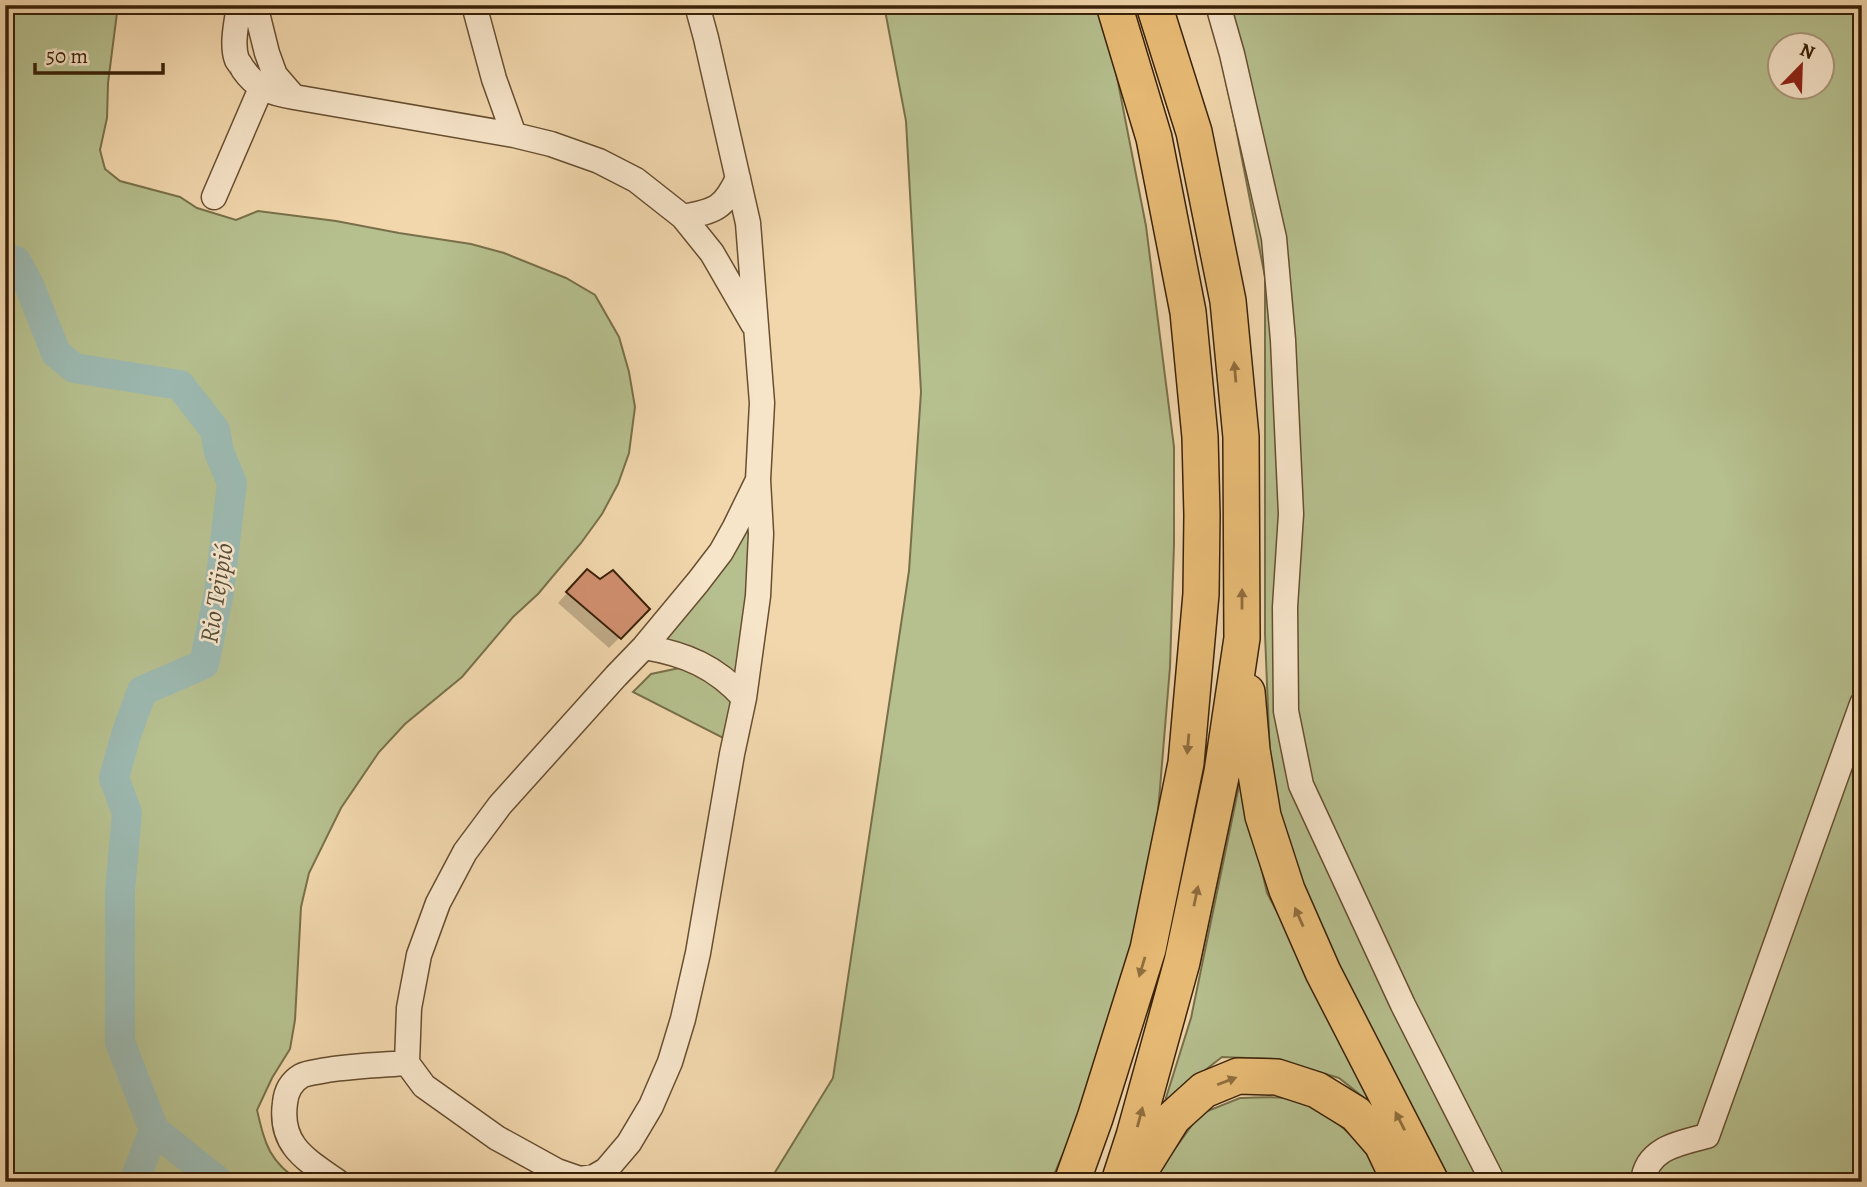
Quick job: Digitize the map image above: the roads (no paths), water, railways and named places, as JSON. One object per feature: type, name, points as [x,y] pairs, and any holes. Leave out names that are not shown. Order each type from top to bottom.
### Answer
[{"type":"highway","points":[[1072,1182],[1148,949],[1186,763],[1194,676],[1182,443],[1169,358],[1169,298],[1128,52],[1114,5]]},
{"type":"highway","points":[[1154,5],[1194,132],[1228,301],[1241,437],[1242,638],[1252,750],[1263,816],[1287,890],[1323,972],[1431,1182]]},
{"type":"highway","points":[[1119,1182],[1182,962],[1222,772],[1242,638]]},
{"type":"highway","points":[[1133,1182],[1173,1118],[1204,1090],[1238,1076],[1278,1077],[1317,1090],[1356,1114],[1382,1144],[1399,1182]]},
{"type":"lane","points":[[239,5],[235,43],[237,60],[261,88],[277,94],[514,135],[551,144],[599,161],[636,180],[683,217],[712,253],[757,332]]},
{"type":"lane","points":[[256,5],[275,75],[294,97]]},
{"type":"lane","points":[[474,5],[494,79],[514,135]]},
{"type":"lane","points":[[697,5],[748,223],[762,403],[758,480],[761,534],[758,596],[744,698],[698,953],[670,1062],[651,1106],[629,1143],[607,1170],[594,1177],[580,1179],[557,1171],[497,1138],[424,1086],[407,1063],[409,1008],[419,956],[438,903],[465,852],[500,805],[644,647],[698,582],[721,552],[758,480]]},
{"type":"lane","points":[[1218,5],[1275,238],[1291,514],[1285,607],[1286,711],[1298,775],[1403,1005],[1493,1182]]},
{"type":"lane","points":[[214,197],[261,88]]},
{"type":"lane","points":[[683,217],[704,214],[718,207],[729,196],[738,178]]},
{"type":"lane","points":[[644,647],[690,658],[719,674],[744,698]]},
{"type":"lane","points":[[1643,1182],[1650,1160],[1664,1148],[1707,1136],[1862,704]]},
{"type":"lane","points":[[338,1182],[312,1164],[291,1144],[283,1118],[286,1094],[292,1084],[309,1073],[349,1066],[407,1063]]},
{"type":"waterway","name":"Rio Tejipió","points":[[5,258],[16,261],[29,285],[56,353],[74,368],[180,385],[215,430],[219,452],[232,483],[219,593],[204,664],[142,691],[114,778],[127,813],[120,891],[120,1042],[154,1130],[219,1182]]},
{"type":"waterway","points":[[134,1182],[154,1130]]}]
